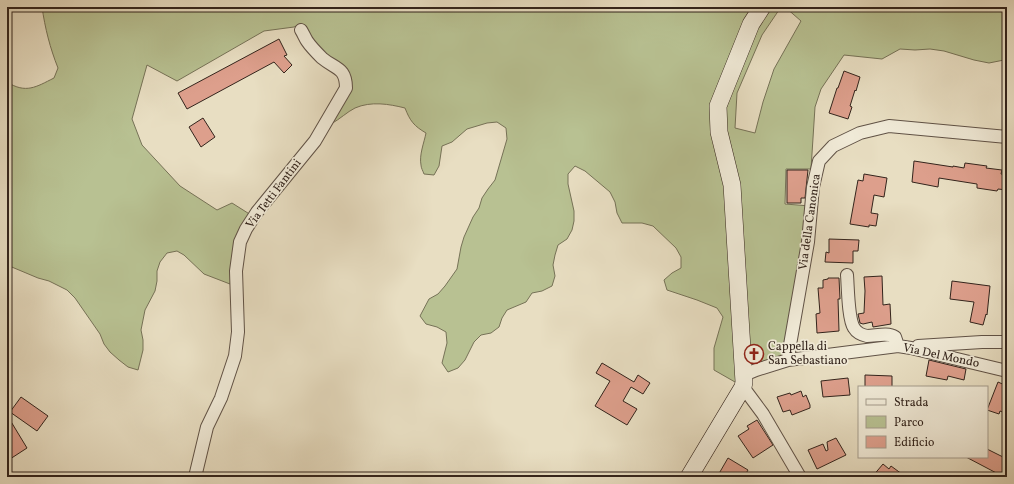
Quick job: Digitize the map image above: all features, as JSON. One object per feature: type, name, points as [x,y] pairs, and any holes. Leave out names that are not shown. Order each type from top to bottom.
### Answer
[{"type":"street","points":[[762,7],[751,24],[718,106],[719,132],[732,186],[748,377],[763,414],[800,477]]},
{"type":"street","name":"Via Tetti Fantini","points":[[195,477],[207,427],[221,398],[234,356],[238,332],[236,271],[240,242],[257,212],[315,141],[346,88],[346,80],[343,74],[338,68],[323,59],[307,41],[302,30]]},
{"type":"street","name":"Via della Canonica","points":[[788,360],[808,242],[813,187],[819,161],[832,146],[860,133],[890,126],[1007,137]]},
{"type":"street","points":[[847,274],[851,322],[854,329],[860,334],[867,336],[891,335],[895,337],[898,346]]},
{"type":"street","points":[[982,342],[990,337],[1007,334]]},
{"type":"street","points":[[911,348],[982,342],[1007,342]]},
{"type":"street","name":"Via Del Mondo","points":[[748,377],[788,360],[898,346],[1007,371]]},
{"type":"street","points":[[689,477],[748,377]]},
{"type":"green space","points":[[42,7],[753,7],[711,105],[725,187],[737,375],[735,382],[714,370],[714,348],[723,317],[717,308],[667,290],[664,280],[681,268],[681,257],[676,248],[653,226],[642,223],[622,223],[610,192],[585,171],[575,166],[568,174],[568,184],[574,211],[574,221],[572,230],[567,239],[558,245],[553,265],[555,276],[552,286],[542,291],[532,293],[526,302],[507,310],[499,327],[491,333],[481,335],[474,342],[465,360],[458,368],[448,372],[442,363],[447,343],[446,332],[437,327],[426,324],[420,316],[429,299],[438,294],[457,269],[464,237],[479,208],[482,198],[495,180],[507,139],[506,128],[497,122],[487,123],[467,129],[452,142],[442,146],[439,166],[434,175],[424,174],[421,166],[421,157],[426,133],[413,123],[405,108],[393,105],[367,104],[355,108],[331,124],[351,89],[326,55],[311,39],[301,24],[294,27],[264,31],[177,81],[147,65],[132,119],[142,145],[180,186],[217,210],[232,203],[251,215],[230,284],[204,274],[184,255],[177,251],[167,253],[160,262],[157,271],[155,291],[145,310],[141,330],[143,350],[138,370],[128,367],[110,352],[104,344],[100,334],[75,298],[67,290],[49,281],[7,265],[7,123],[10,119],[7,111],[7,82],[20,88],[31,88],[54,78],[58,68],[48,38]]},
{"type":"green space","points":[[763,7],[781,7],[762,35],[737,93],[735,128],[755,133],[774,69],[801,21],[785,7],[1007,7],[1007,58],[989,63],[944,51],[930,49],[900,49],[882,59],[844,55],[821,89],[815,107],[811,169],[786,169],[785,204],[810,206],[787,357],[746,371],[720,131],[743,48]]},
{"type":"building","points":[[279,39],[287,55],[284,56],[292,65],[284,73],[274,62],[187,109],[178,93]]},
{"type":"building","points":[[844,71],[860,77],[850,106],[852,107],[848,119],[829,113]]},
{"type":"building","points":[[203,118],[215,137],[201,147],[189,127]]},
{"type":"building","points":[[914,161],[964,168],[965,163],[1002,170],[1001,174],[1007,175],[1007,190],[998,189],[997,191],[977,188],[977,184],[939,178],[938,187],[912,182]]},
{"type":"building","points":[[787,170],[808,170],[805,198],[801,198],[801,203],[787,203]]},
{"type":"building","points":[[864,174],[887,178],[884,197],[874,195],[871,213],[878,214],[876,226],[869,225],[869,227],[850,224],[858,180],[863,181]]},
{"type":"building","points":[[829,239],[859,240],[858,251],[853,251],[853,263],[825,262],[826,252],[829,253]]},
{"type":"building","points":[[882,276],[883,305],[890,304],[891,324],[873,327],[872,322],[863,324],[860,323],[858,314],[864,313],[864,277]]},
{"type":"building","points":[[828,278],[839,278],[839,331],[817,333],[816,314],[820,313],[818,288],[823,288],[823,280]]},
{"type":"building","points":[[952,281],[990,286],[987,315],[986,314],[983,325],[970,322],[974,302],[950,299]]},
{"type":"building","name":"Cappella di San Sebastiano","points":[[753,347],[760,352],[754,360],[752,348]]},
{"type":"building","points":[[929,360],[966,369],[964,380],[948,376],[947,380],[926,376]]},
{"type":"building","points":[[602,363],[634,382],[638,375],[650,383],[643,394],[631,387],[623,401],[637,409],[627,425],[595,406],[610,381],[596,373]]},
{"type":"building","points":[[865,375],[892,376],[892,386],[865,386]]},
{"type":"building","points":[[848,378],[850,395],[823,397],[821,381]]},
{"type":"building","points":[[998,382],[1007,386],[1007,414],[1000,411],[999,414],[988,410]]},
{"type":"building","points":[[801,391],[803,397],[806,395],[810,408],[792,415],[790,410],[783,412],[777,397],[790,393],[791,395]]},
{"type":"building","points":[[21,397],[48,416],[37,431],[10,412]]},
{"type":"building","points":[[7,415],[27,448],[7,461]]},
{"type":"building","points":[[757,420],[773,445],[753,458],[738,436],[749,429],[747,426]]},
{"type":"building","points":[[836,438],[846,455],[817,469],[808,450],[823,444],[826,451],[828,450],[827,442]]},
{"type":"building","points":[[988,450],[1005,458],[1003,462],[1007,464],[1007,472],[1004,477],[968,458],[988,458]]},
{"type":"building","points":[[728,458],[748,470],[744,477],[717,477]]},
{"type":"building","points":[[883,464],[889,469],[891,466],[906,477],[872,477]]},
{"type":"place","name":"Cappella di San Sebastiano","points":[[754,354]]}]
